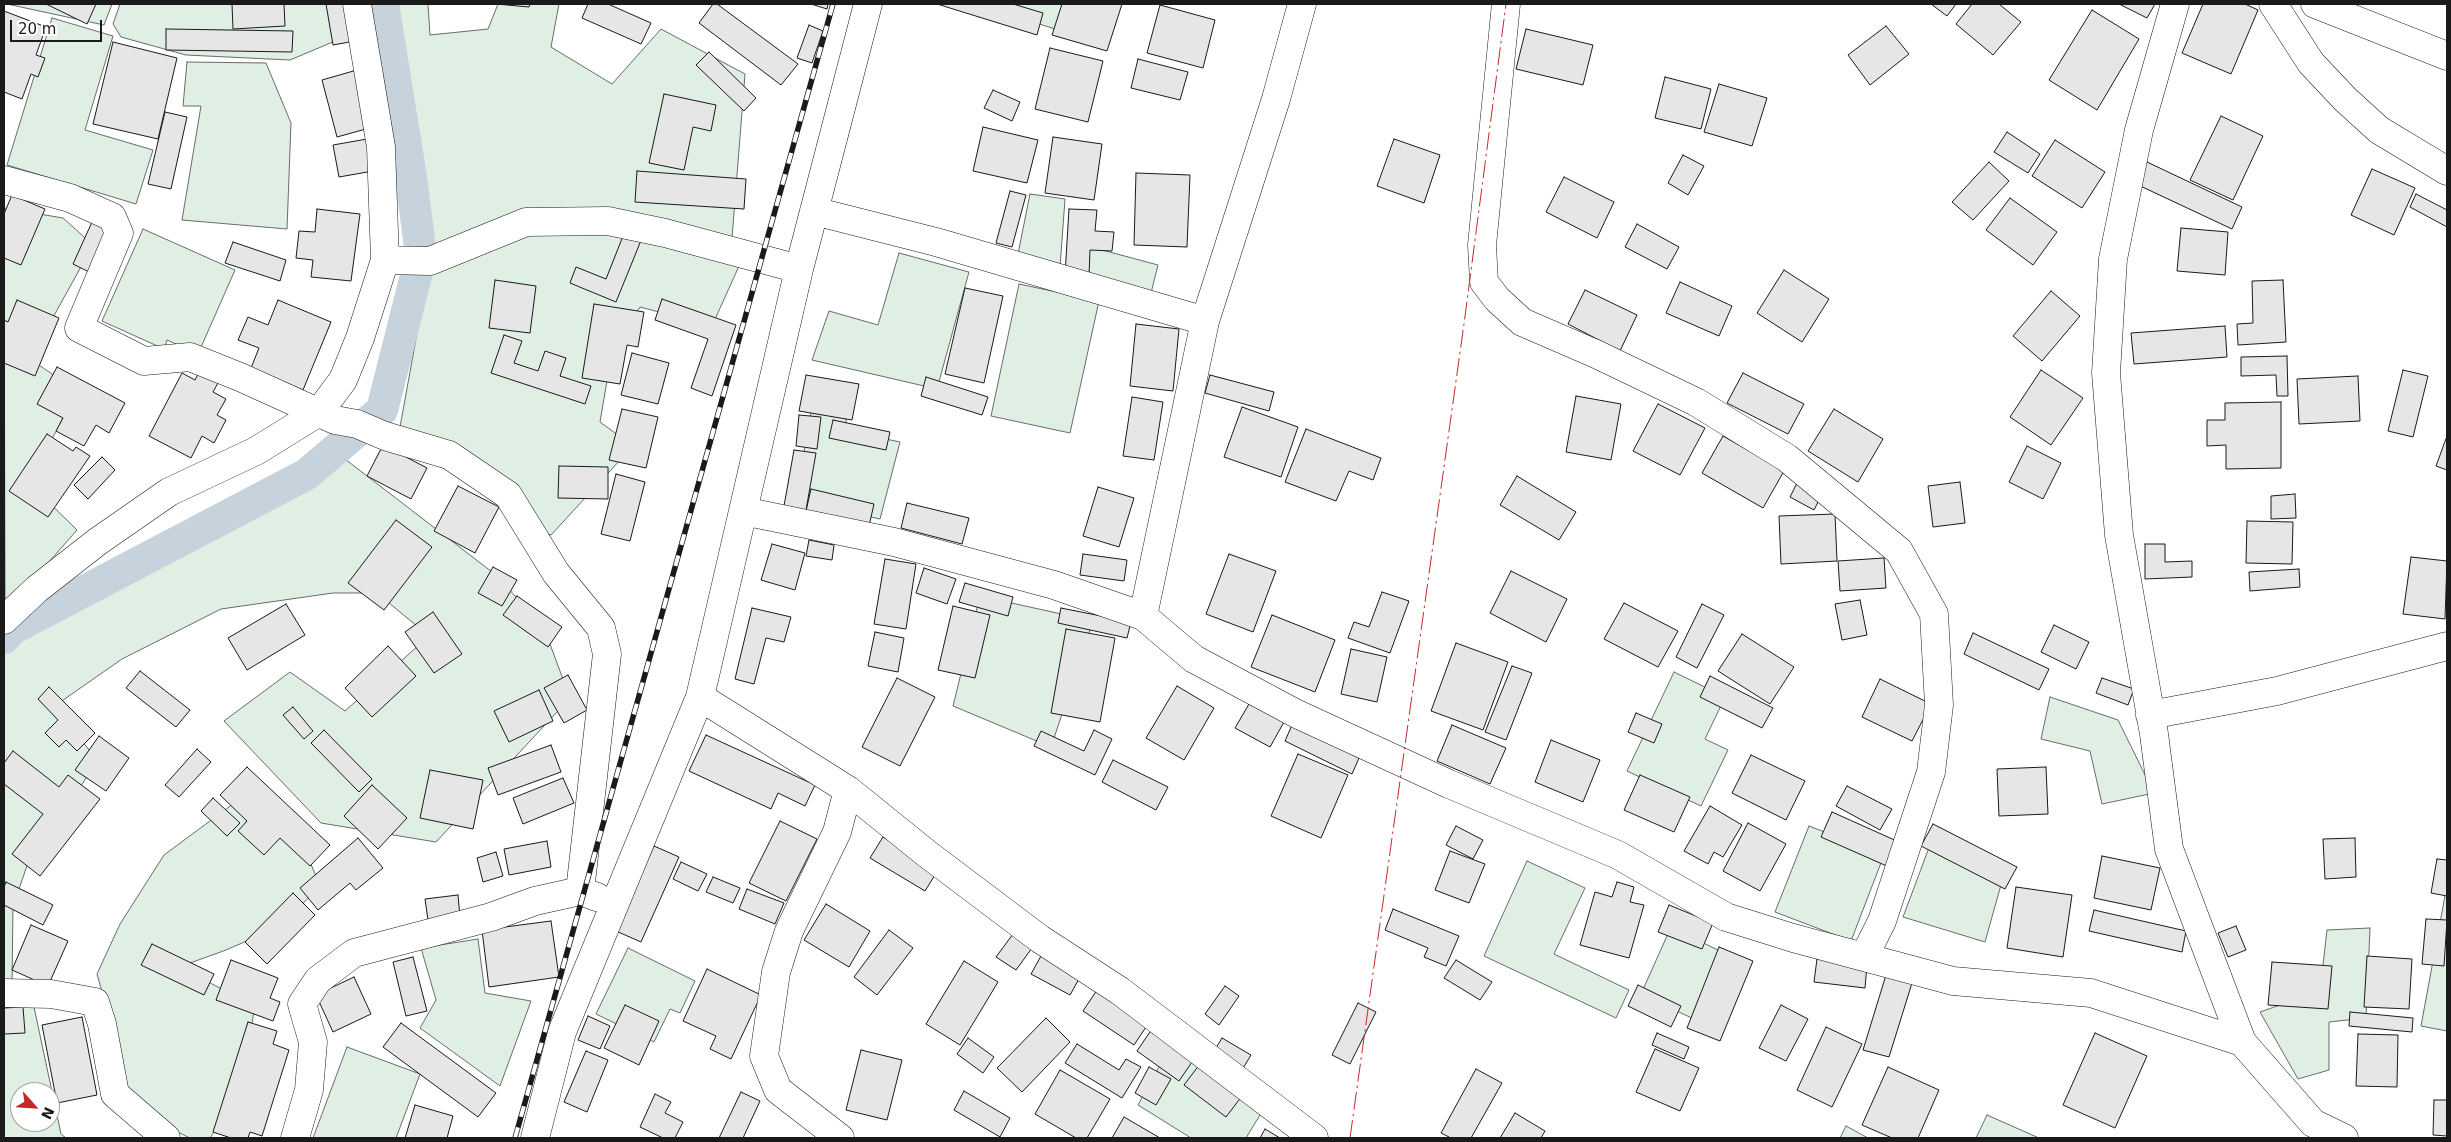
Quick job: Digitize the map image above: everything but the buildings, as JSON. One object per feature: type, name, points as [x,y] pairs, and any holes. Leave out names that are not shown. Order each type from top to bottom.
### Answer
[{"type":"street","points":[[357,4],[381,146],[406,261]]},
{"type":"street","points":[[535,1138],[562,1032],[700,697],[799,269],[868,4]]},
{"type":"street","points":[[1143,616],[1205,321],[1276,99],[1302,4]]},
{"type":"street","points":[[1506,4],[1483,235],[1484,282],[1497,299],[1522,322],[1596,354],[1696,402],[1788,458],[1899,551],[1934,614],[1940,705],[1931,772],[1882,921],[1864,957]]},
{"type":"street","points":[[2175,4],[2139,130],[2113,259],[2106,373],[2119,535],[2150,715],[2169,849],[2242,1042],[2313,1123],[2344,1138]]},
{"type":"street","points":[[2273,4],[2311,63],[2345,99],[2379,130],[2447,171]]},
{"type":"street","points":[[2315,4],[2447,56]]},
{"type":"street","points":[[4,180],[70,198],[112,217],[119,233],[79,328],[144,361],[190,357],[335,420],[357,424],[385,436],[449,455],[508,495],[556,573],[601,628],[606,654],[580,891]]},
{"type":"street","points":[[814,211],[945,245],[1205,321]]},
{"type":"street","points":[[4,620],[37,590],[97,542],[168,492],[256,451],[319,412],[342,380],[360,338],[406,261],[526,222],[608,221],[665,233],[799,269]]},
{"type":"street","points":[[743,511],[894,542],[1054,585],[1143,616],[1194,658],[1297,714],[1449,784],[1618,855],[1726,917],[1953,981],[2091,994],[2242,1042]]},
{"type":"street","points":[[2150,715],[2277,691],[2447,646]]},
{"type":"street","points":[[700,697],[848,790],[926,853],[1040,939],[1120,991],[1314,1138]]},
{"type":"street","points":[[840,1138],[778,1090],[764,1056],[778,964],[789,931],[836,832],[848,790]]},
{"type":"street","points":[[295,1138],[309,1090],[312,1042],[302,1004],[318,980],[354,953],[492,917],[536,900],[580,891],[615,904]]},
{"type":"street","points":[[4,994],[51,994],[95,1002],[102,1024],[114,1094],[166,1138]]},
{"type":"green space","points":[[7,4],[112,4],[104,25]]},
{"type":"green space","points":[[120,4],[335,4],[340,39],[290,60],[186,55],[121,37],[113,24]]},
{"type":"green space","points":[[389,4],[428,4],[430,35],[488,29],[498,4],[559,4],[551,47],[612,84],[661,29],[745,74],[732,238],[607,215],[425,251]]},
{"type":"green space","points":[[975,4],[1078,4],[1068,33]]},
{"type":"green space","points":[[52,18],[113,36],[85,130],[153,150],[136,204],[7,165]]},
{"type":"green space","points":[[187,62],[266,63],[291,123],[287,229],[182,220],[201,106],[183,106]]},
{"type":"green space","points":[[1030,194],[1065,199],[1060,267],[1017,259]]},
{"type":"green space","points":[[4,208],[63,218],[93,245],[30,359],[77,391],[29,483],[77,530],[5,612]]},
{"type":"green space","points":[[603,226],[739,266],[712,326],[640,307],[612,351],[600,422],[633,446],[551,535],[539,532],[400,427],[429,267],[515,237]]},
{"type":"green space","points":[[143,229],[235,270],[198,354],[167,340],[164,349],[102,321]]},
{"type":"green space","points":[[1080,244],[1158,265],[1151,293],[1078,275]]},
{"type":"green space","points":[[899,253],[969,272],[937,389],[812,360],[829,311],[878,325]]},
{"type":"green space","points":[[1019,284],[1099,301],[1070,433],[991,416]]},
{"type":"green space","points":[[842,399],[848,431],[900,442],[880,519],[795,501],[813,402]]},
{"type":"green space","points":[[341,456],[496,575],[544,628],[570,698],[436,842],[321,823],[224,721],[290,672],[345,711],[429,636],[377,593],[333,593],[221,609],[122,659],[56,705],[97,761],[66,809],[36,840],[13,906],[12,984],[4,984],[4,644],[11,636],[306,480]]},
{"type":"green space","points":[[980,596],[1093,621],[1051,747],[953,706]]},
{"type":"green space","points":[[1674,672],[1725,697],[1705,739],[1728,750],[1701,806],[1627,771]]},
{"type":"green space","points":[[2050,697],[2118,720],[2154,793],[2102,804],[2090,751],[2041,739]]},
{"type":"green space","points":[[237,801],[305,851],[321,887],[274,929],[226,950],[179,967],[255,1006],[239,1096],[210,1138],[190,1138],[165,1126],[120,1087],[110,1020],[97,974],[120,924],[164,855]]},
{"type":"green space","points":[[1809,826],[1884,855],[1851,941],[1775,912]]},
{"type":"green space","points":[[1933,837],[2004,874],[1985,942],[1903,917]]},
{"type":"green space","points":[[1527,861],[1585,888],[1554,954],[1629,990],[1616,1018],[1484,956]]},
{"type":"green space","points":[[2447,885],[2447,1031],[2421,1026]]},
{"type":"green space","points":[[1671,927],[1730,956],[1698,1021],[1641,994]]},
{"type":"green space","points":[[2370,928],[2366,1018],[2329,1022],[2329,1070],[2298,1079],[2260,1012],[2320,991],[2327,930]]},
{"type":"green space","points":[[478,939],[485,993],[531,1001],[500,1086],[420,1028],[436,1000],[421,948]]},
{"type":"green space","points":[[628,948],[695,981],[680,1013],[670,1009],[654,1042],[596,1014]]},
{"type":"green space","points":[[4,1007],[34,1007],[50,1082],[10,1082],[10,1132],[60,1132],[60,1129],[61,1134],[66,1138],[4,1138]]},
{"type":"green space","points":[[1175,1038],[1263,1110],[1246,1138],[1191,1138],[1138,1105]]},
{"type":"green space","points":[[347,1047],[420,1074],[396,1138],[313,1138]]},
{"type":"green space","points":[[1987,1115],[2039,1138],[1976,1138]]},
{"type":"green space","points":[[1846,1126],[1868,1138],[1840,1138]]},
{"type":"waterway","points":[[4,638],[12,629],[307,474],[382,410],[421,256],[411,177],[383,4]]},
{"type":"railway","points":[[515,1138],[833,4]]},
{"type":"power","points":[[1350,1138],[1464,324],[1506,4]]}]
